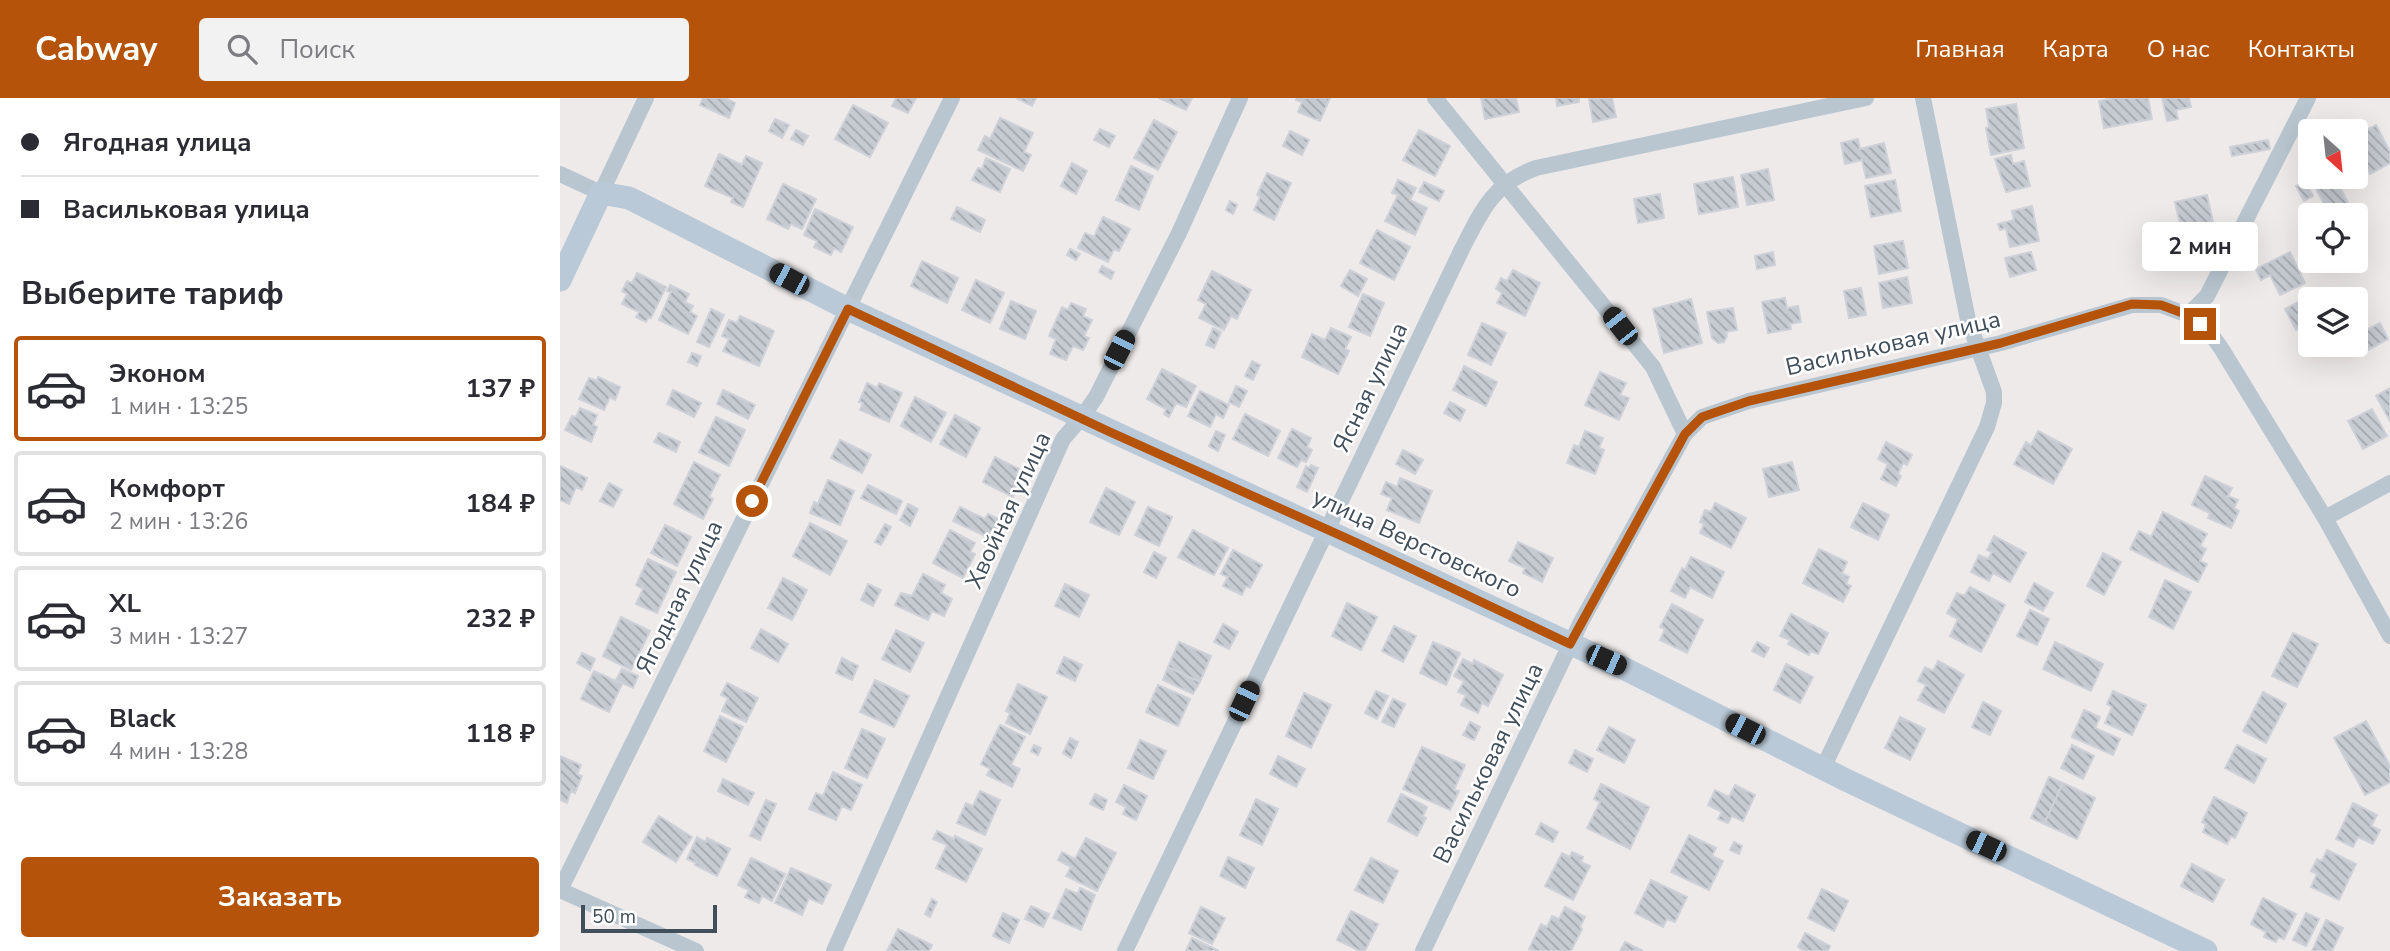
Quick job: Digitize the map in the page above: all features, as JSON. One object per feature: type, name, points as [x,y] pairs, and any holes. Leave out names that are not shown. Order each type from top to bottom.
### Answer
[{"type":"street","points":[[560,280],[646,98]]},
{"type":"street","name":"Ягодная улица","points":[[560,890],[953,98]]},
{"type":"street","name":"Хвойная улица","points":[[834,951],[1063,439],[1096,397],[1179,233],[1240,98]]},
{"type":"street","points":[[1435,98],[1653,367],[1685,434]]},
{"type":"street","name":"Ясная улица","points":[[1125,951],[1326,529],[1487,202],[1505,184],[1536,168],[1866,98]]},
{"type":"street","points":[[1823,768],[1987,427],[1994,403],[1994,392],[1968,320],[1923,98]]},
{"type":"street","points":[[2188,315],[2207,296],[2308,98]]},
{"type":"street","points":[[560,174],[601,193]]},
{"type":"street","name":"улица Верстовского","points":[[601,193],[629,198],[648,206],[848,309],[1623,668],[1823,768],[2206,951]]},
{"type":"street","name":"Васильковая улица","points":[[1423,951],[1570,644],[1685,434],[1702,417],[1749,401],[2001,343],[2132,304],[2161,305],[2188,315],[2210,333],[2221,348],[2325,517],[2390,635]]},
{"type":"street","points":[[2325,517],[2390,483]]},
{"type":"street","points":[[560,890],[696,951]]},
{"type":"building","points":[[703,98],[725,98],[735,103],[729,118],[700,105]]},
{"type":"building","points":[[896,98],[916,98],[908,113],[892,106]]},
{"type":"building","points":[[1016,98],[1036,98],[1032,106]]},
{"type":"building","points":[[1159,98],[1192,98],[1186,110]]},
{"type":"building","points":[[1330,98],[1320,121],[1298,112],[1302,102],[1296,100]]},
{"type":"building","points":[[1481,98],[1516,98],[1519,112],[1485,119]]},
{"type":"building","points":[[1556,98],[1579,98],[1579,102],[1557,106]]},
{"type":"building","points":[[1612,98],[1616,117],[1593,122],[1589,99]]},
{"type":"building","points":[[2148,98],[2152,119],[2104,128],[2099,101]]},
{"type":"building","points":[[2162,98],[2189,98],[2191,107],[2176,110],[2178,119],[2167,121]]},
{"type":"building","points":[[2016,104],[2024,148],[1991,155],[1986,109]]},
{"type":"building","points":[[853,105],[888,123],[870,157],[835,139]]},
{"type":"building","points":[[1000,118],[1033,133],[1024,152],[1031,155],[1023,171],[978,150],[985,136],[990,139]]},
{"type":"building","points":[[775,119],[789,125],[782,138],[769,131]]},
{"type":"building","points":[[1154,120],[1177,132],[1158,170],[1134,158]]},
{"type":"building","points":[[2376,125],[2390,152],[2390,163],[2370,174],[2368,170],[2368,129]]},
{"type":"building","points":[[1100,129],[1115,136],[1109,147],[1094,140]]},
{"type":"building","points":[[796,130],[808,136],[803,145],[791,139]]},
{"type":"building","points":[[1419,130],[1450,146],[1435,176],[1403,160]]},
{"type":"building","points":[[1290,131],[1309,140],[1302,155],[1283,146]]},
{"type":"building","points":[[1858,139],[1860,149],[1884,143],[1891,173],[1866,178],[1862,160],[1845,164],[1841,143]]},
{"type":"building","points":[[2268,140],[2270,149],[2232,156],[2230,147]]},
{"type":"building","points":[[719,154],[742,165],[746,156],[762,163],[743,207],[731,202],[733,198],[705,186]]},
{"type":"building","points":[[2011,155],[2013,164],[2024,161],[2030,186],[2006,192],[1995,159]]},
{"type":"building","points":[[986,158],[1010,169],[1000,192],[972,180],[978,168],[982,169]]},
{"type":"building","points":[[1072,163],[1087,171],[1076,194],[1061,186]]},
{"type":"building","points":[[1131,166],[1153,176],[1139,210],[1116,200]]},
{"type":"building","points":[[1768,169],[1774,200],[1747,205],[1741,175]]},
{"type":"building","points":[[1267,173],[1291,183],[1274,220],[1254,210],[1260,197],[1257,195]]},
{"type":"building","points":[[1733,177],[1738,207],[1699,214],[1694,184]]},
{"type":"building","points":[[1398,180],[1416,188],[1410,200],[1427,208],[1415,235],[1385,221],[1398,195],[1392,193]]},
{"type":"building","points":[[1895,180],[1901,211],[1871,217],[1865,186]]},
{"type":"building","points":[[1424,182],[1444,191],[1439,201],[1419,192]]},
{"type":"building","points":[[783,184],[816,199],[802,229],[791,224],[788,229],[767,219]]},
{"type":"building","points":[[2298,185],[2298,189],[2309,189],[2313,196],[2304,201],[2296,186]]},
{"type":"building","points":[[2316,189],[2341,189],[2348,203],[2324,203]]},
{"type":"building","points":[[1660,194],[1664,218],[1638,223],[1634,199]]},
{"type":"building","points":[[2207,195],[2217,240],[2185,247],[2175,202]]},
{"type":"building","points":[[1230,201],[1237,205],[1233,214],[1226,210]]},
{"type":"building","points":[[2032,206],[2039,241],[2010,247],[2006,228],[2000,230],[1998,224],[2014,220],[2012,211]]},
{"type":"building","points":[[957,207],[985,220],[980,232],[951,219]]},
{"type":"building","points":[[815,209],[853,227],[841,252],[834,248],[831,255],[814,247],[817,241],[804,235]]},
{"type":"building","points":[[1103,217],[1130,229],[1119,251],[1114,249],[1108,262],[1078,248],[1085,233],[1094,237]]},
{"type":"building","points":[[1377,230],[1410,247],[1394,280],[1360,263]]},
{"type":"building","points":[[1903,241],[1908,268],[1879,274],[1874,246]]},
{"type":"building","points":[[1070,249],[1080,254],[1076,260],[1067,255]]},
{"type":"building","points":[[1773,252],[1775,265],[1757,269],[1755,256]]},
{"type":"building","points":[[2031,252],[2036,270],[2010,277],[2005,258]]},
{"type":"building","points":[[2290,252],[2305,283],[2280,295],[2270,275],[2261,280],[2256,269]]},
{"type":"building","points":[[922,261],[958,278],[947,303],[911,286]]},
{"type":"building","points":[[1102,266],[1114,272],[1111,279],[1099,272]]},
{"type":"building","points":[[1350,270],[1367,279],[1358,296],[1341,286]]},
{"type":"building","points":[[1513,270],[1540,283],[1525,316],[1497,303],[1502,293],[1496,289],[1501,278],[1507,281]]},
{"type":"building","points":[[1212,271],[1251,290],[1237,319],[1231,316],[1224,330],[1199,318],[1206,304],[1198,300]]},
{"type":"building","points":[[637,273],[666,287],[651,318],[646,322],[636,317],[639,312],[622,304],[627,294],[622,291],[627,281],[632,283]]},
{"type":"building","points":[[1907,277],[1912,303],[1883,308],[1879,283]]},
{"type":"building","points":[[976,280],[1004,293],[990,323],[962,310]]},
{"type":"building","points":[[670,285],[689,294],[685,302],[693,306],[690,312],[697,316],[688,334],[659,320],[671,292],[667,291]]},
{"type":"building","points":[[1861,288],[1866,315],[1849,318],[1844,291]]},
{"type":"building","points":[[1363,294],[1384,303],[1370,336],[1349,327]]},
{"type":"building","points":[[1785,298],[1787,308],[1798,306],[1801,322],[1790,324],[1791,329],[1768,333],[1762,302]]},
{"type":"building","points":[[1691,299],[1702,343],[1664,353],[1653,309]]},
{"type":"building","points":[[1011,301],[1036,311],[1025,339],[1000,329]]},
{"type":"building","points":[[2298,302],[2298,329],[2296,330],[2285,309]]},
{"type":"building","points":[[1071,303],[1086,309],[1083,316],[1092,320],[1084,336],[1089,338],[1083,350],[1073,346],[1066,360],[1050,354],[1056,339],[1049,336],[1062,307],[1068,310]]},
{"type":"building","points":[[1733,308],[1737,330],[1726,332],[1724,342],[1718,343],[1712,338],[1707,312]]},
{"type":"building","points":[[711,309],[724,315],[709,347],[697,342]]},
{"type":"building","points":[[740,316],[774,331],[759,366],[723,351],[729,339],[722,336],[729,320],[737,323]]},
{"type":"building","points":[[1482,323],[1506,333],[1491,365],[1468,355]]},
{"type":"building","points":[[2380,323],[2388,339],[2368,350],[2368,329]]},
{"type":"building","points":[[1213,328],[1221,332],[1214,348],[1206,345]]},
{"type":"building","points":[[1331,328],[1351,337],[1345,349],[1349,351],[1338,374],[1302,357],[1312,334],[1325,340]]},
{"type":"building","points":[[692,353],[701,356],[697,366],[688,362]]},
{"type":"building","points":[[1252,361],[1260,365],[1253,380],[1245,376]]},
{"type":"building","points":[[1464,366],[1497,382],[1486,406],[1453,390]]},
{"type":"building","points":[[1162,369],[1196,386],[1186,407],[1176,403],[1169,417],[1164,414],[1166,409],[1147,399]]},
{"type":"building","points":[[1600,372],[1626,383],[1620,395],[1629,398],[1619,420],[1585,405]]},
{"type":"building","points":[[598,377],[620,387],[615,400],[610,397],[604,410],[579,399],[589,378],[597,381]]},
{"type":"building","points":[[867,383],[877,388],[879,383],[902,393],[889,422],[860,410],[863,403],[859,402]]},
{"type":"building","points":[[1236,386],[1247,391],[1239,407],[1229,402]]},
{"type":"building","points":[[2390,388],[2390,421],[2376,396]]},
{"type":"building","points":[[673,390],[701,403],[694,417],[667,404]]},
{"type":"building","points":[[723,390],[755,405],[748,419],[717,404]]},
{"type":"building","points":[[1200,391],[1229,405],[1223,418],[1216,414],[1210,427],[1188,416]]},
{"type":"building","points":[[915,397],[946,413],[931,442],[901,426]]},
{"type":"building","points":[[1450,402],[1465,410],[1460,421],[1444,413]]},
{"type":"building","points":[[580,408],[597,415],[593,425],[597,427],[591,442],[565,430],[572,416],[576,417]]},
{"type":"building","points":[[2372,409],[2387,436],[2363,449],[2348,421]]},
{"type":"building","points":[[1245,414],[1280,431],[1268,456],[1233,439]]},
{"type":"building","points":[[955,415],[980,428],[966,457],[940,444]]},
{"type":"building","points":[[716,417],[745,430],[729,466],[699,452]]},
{"type":"building","points":[[1292,429],[1311,438],[1307,447],[1312,450],[1306,462],[1301,460],[1297,467],[1278,458]]},
{"type":"building","points":[[1216,431],[1225,435],[1218,451],[1209,446]]},
{"type":"building","points":[[1585,431],[1603,438],[1599,448],[1604,450],[1595,474],[1567,463],[1574,445],[1579,447]]},
{"type":"building","points":[[2038,431],[2072,449],[2053,484],[2014,464],[2026,442],[2031,445]]},
{"type":"building","points":[[659,433],[680,442],[676,452],[654,442]]},
{"type":"building","points":[[840,440],[871,455],[862,473],[831,458]]},
{"type":"building","points":[[1886,442],[1912,455],[1907,465],[1903,463],[1896,486],[1881,479],[1888,464],[1878,459]]},
{"type":"building","points":[[1403,450],[1423,460],[1415,474],[1396,464]]},
{"type":"building","points":[[995,457],[1019,469],[1016,474],[1022,477],[1013,497],[983,482]]},
{"type":"building","points":[[694,462],[720,475],[709,497],[713,499],[703,519],[674,504]]},
{"type":"building","points":[[1792,462],[1799,490],[1769,497],[1763,469]]},
{"type":"building","points":[[1311,465],[1318,468],[1307,492],[1297,487],[1306,466],[1309,468]]},
{"type":"building","points":[[560,466],[587,478],[582,490],[576,487],[569,504],[560,500]]},
{"type":"building","points":[[2205,476],[2232,488],[2228,496],[2238,500],[2234,508],[2239,511],[2231,528],[2208,518],[2210,513],[2192,505]]},
{"type":"building","points":[[1400,478],[1432,491],[1419,523],[1387,510],[1392,498],[1381,494],[1386,482],[1397,487]]},
{"type":"building","points":[[828,480],[854,491],[840,525],[810,513],[814,502],[818,504]]},
{"type":"building","points":[[609,483],[622,490],[613,507],[600,501]]},
{"type":"building","points":[[868,485],[902,501],[896,514],[861,498]]},
{"type":"building","points":[[1106,488],[1135,502],[1119,535],[1090,522]]},
{"type":"building","points":[[1715,503],[1746,518],[1731,548],[1700,533],[1704,524],[1700,522],[1705,510],[1711,512]]},
{"type":"building","points":[[1863,503],[1889,515],[1878,540],[1851,527]]},
{"type":"building","points":[[908,504],[918,509],[910,526],[900,520]]},
{"type":"building","points":[[960,507],[985,519],[988,514],[1005,522],[996,541],[953,521]]},
{"type":"building","points":[[1148,507],[1172,517],[1159,546],[1135,535]]},
{"type":"building","points":[[2163,512],[2207,534],[2200,546],[2206,549],[2200,561],[2207,564],[2198,582],[2130,549],[2139,531],[2151,537]]},
{"type":"building","points":[[810,523],[847,541],[830,575],[793,556]]},
{"type":"building","points":[[885,524],[891,527],[881,545],[875,542]]},
{"type":"building","points":[[665,525],[691,537],[677,566],[651,553]]},
{"type":"building","points":[[950,530],[975,543],[970,552],[975,554],[963,578],[933,563]]},
{"type":"building","points":[[1193,530],[1228,548],[1214,575],[1178,557]]},
{"type":"building","points":[[1994,536],[2026,553],[2010,582],[1993,573],[1989,581],[1971,572],[1979,555],[1988,559],[1992,552],[1987,550]]},
{"type":"building","points":[[1518,542],[1553,558],[1542,582],[1523,573],[1525,568],[1509,561]]},
{"type":"building","points":[[1819,549],[1847,562],[1842,573],[1849,577],[1846,584],[1851,586],[1843,602],[1803,583]]},
{"type":"building","points":[[1233,550],[1262,565],[1250,588],[1246,586],[1242,595],[1223,586],[1228,577],[1221,574]]},
{"type":"building","points":[[1154,552],[1166,558],[1156,578],[1144,572]]},
{"type":"building","points":[[2103,553],[2121,562],[2104,595],[2087,586]]},
{"type":"building","points":[[1691,557],[1724,572],[1712,598],[1690,587],[1685,598],[1671,591],[1682,568],[1685,570]]},
{"type":"building","points":[[648,559],[676,572],[657,613],[636,604],[643,589],[636,585]]},
{"type":"building","points":[[923,574],[945,585],[941,593],[952,599],[944,616],[932,611],[928,620],[895,605],[901,593],[912,596]]},
{"type":"building","points":[[783,578],[807,590],[792,620],[768,608]]},
{"type":"building","points":[[2165,580],[2191,592],[2173,629],[2149,617]]},
{"type":"building","points":[[2034,583],[2053,593],[2043,611],[2025,602]]},
{"type":"building","points":[[868,584],[881,590],[873,606],[861,600]]},
{"type":"building","points":[[1065,584],[1089,595],[1079,617],[1055,606]]},
{"type":"building","points":[[1970,587],[2005,605],[1981,652],[1950,636],[1958,619],[1947,613],[1957,593],[1964,596]]},
{"type":"building","points":[[1347,603],[1377,617],[1361,650],[1332,636]]},
{"type":"building","points":[[1672,604],[1703,620],[1687,653],[1660,640],[1665,629],[1660,627]]},
{"type":"building","points":[[2030,610],[2049,619],[2037,645],[2017,636]]},
{"type":"building","points":[[1791,614],[1828,633],[1818,654],[1810,651],[1809,655],[1788,644],[1790,640],[1780,636]]},
{"type":"building","points":[[621,617],[650,631],[631,670],[603,656]]},
{"type":"building","points":[[1223,624],[1238,632],[1229,649],[1214,642]]},
{"type":"building","points":[[1394,626],[1416,636],[1403,662],[1382,651]]},
{"type":"building","points":[[761,629],[788,644],[778,662],[751,648]]},
{"type":"building","points":[[896,630],[924,643],[910,672],[882,659]]},
{"type":"building","points":[[2293,633],[2318,644],[2297,687],[2272,676]]},
{"type":"building","points":[[1179,642],[1211,656],[1200,682],[1168,667]]},
{"type":"building","points":[[1433,642],[1460,653],[1446,685],[1420,673]]},
{"type":"building","points":[[1757,642],[1769,648],[1764,657],[1752,651]]},
{"type":"building","points":[[2055,642],[2103,664],[2091,691],[2043,669]]},
{"type":"building","points":[[582,653],[595,659],[590,670],[577,663]]},
{"type":"building","points":[[1064,657],[1082,665],[1075,681],[1057,673]]},
{"type":"building","points":[[842,658],[858,666],[852,680],[836,673]]},
{"type":"building","points":[[1463,659],[1473,664],[1474,660],[1503,675],[1488,706],[1482,703],[1478,713],[1461,705],[1466,695],[1458,692],[1464,681],[1454,676]]},
{"type":"building","points":[[1938,661],[1964,675],[1944,713],[1918,700],[1926,685],[1918,681],[1925,667],[1933,671]]},
{"type":"building","points":[[1786,664],[1813,677],[1800,703],[1774,690]]},
{"type":"building","points":[[1168,667],[1200,682],[1193,694],[1163,680]]},
{"type":"building","points":[[622,669],[638,676],[633,688],[616,680]]},
{"type":"building","points":[[594,671],[622,684],[609,712],[581,699]]},
{"type":"building","points":[[875,680],[909,696],[894,727],[860,712]]},
{"type":"building","points":[[727,683],[758,698],[746,722],[722,711],[728,698],[721,695]]},
{"type":"building","points":[[1018,684],[1047,697],[1030,734],[1006,723],[1010,713],[1006,711]]},
{"type":"building","points":[[1158,685],[1190,699],[1178,726],[1146,712]]},
{"type":"building","points":[[1376,691],[1388,696],[1377,719],[1365,713]]},
{"type":"building","points":[[2113,691],[2146,705],[2132,735],[2105,723],[2112,707],[2107,704]]},
{"type":"building","points":[[2263,692],[2286,704],[2266,743],[2243,731]]},
{"type":"building","points":[[1304,693],[1331,705],[1311,748],[1286,736]]},
{"type":"building","points":[[1393,699],[1405,704],[1394,727],[1382,722]]},
{"type":"building","points":[[1983,702],[2001,711],[1990,735],[1972,727]]},
{"type":"building","points":[[2084,710],[2100,717],[2095,728],[2120,739],[2113,755],[2072,737]]},
{"type":"building","points":[[720,716],[743,727],[726,762],[704,751]]},
{"type":"building","points":[[1900,717],[1925,729],[1910,760],[1885,748]]},
{"type":"building","points":[[2366,721],[2390,766],[2390,782],[2365,795],[2334,738]]},
{"type":"building","points":[[1470,722],[1480,727],[1474,740],[1463,735]]},
{"type":"building","points":[[1000,725],[1025,737],[1011,765],[1020,769],[1012,787],[987,775],[990,769],[981,764]]},
{"type":"building","points":[[1609,727],[1635,740],[1624,763],[1597,750]]},
{"type":"building","points":[[862,729],[885,739],[867,778],[845,768]]},
{"type":"building","points":[[1070,738],[1078,742],[1071,758],[1063,753]]},
{"type":"building","points":[[1140,740],[1166,751],[1153,779],[1128,768]]},
{"type":"building","points":[[1034,745],[1041,748],[1038,755],[1031,751]]},
{"type":"building","points":[[2072,745],[2094,756],[2083,779],[2061,768]]},
{"type":"building","points":[[2237,745],[2266,759],[2254,783],[2225,768]]},
{"type":"building","points":[[1422,747],[1465,765],[1454,790],[1459,791],[1450,810],[1403,789]]},
{"type":"building","points":[[1575,750],[1593,759],[1587,772],[1569,763]]},
{"type":"building","points":[[560,756],[581,765],[577,774],[582,776],[575,793],[571,791],[567,803],[560,800]]},
{"type":"building","points":[[1278,756],[1305,769],[1296,787],[1270,774]]},
{"type":"building","points":[[833,772],[862,785],[851,810],[842,806],[836,820],[809,809],[816,793],[823,796]]},
{"type":"building","points":[[2049,777],[2063,783],[2044,824],[2031,818]]},
{"type":"building","points":[[723,779],[754,793],[748,805],[718,791]]},
{"type":"building","points":[[2063,783],[2095,798],[2077,839],[2044,824]]},
{"type":"building","points":[[1601,784],[1649,807],[1630,849],[1587,828],[1600,802],[1594,799]]},
{"type":"building","points":[[1124,785],[1147,796],[1136,820],[1123,814],[1126,807],[1116,802]]},
{"type":"building","points":[[1735,785],[1755,795],[1743,821],[1732,816],[1728,823],[1718,819],[1722,812],[1708,805],[1715,790],[1729,797]]},
{"type":"building","points":[[980,791],[1000,800],[985,835],[957,823],[966,803],[973,806]]},
{"type":"building","points":[[1095,794],[1107,800],[1103,810],[1090,804]]},
{"type":"building","points":[[1401,794],[1427,807],[1423,816],[1426,818],[1417,836],[1388,821]]},
{"type":"building","points":[[2214,797],[2247,813],[2235,838],[2231,836],[2227,844],[2203,832],[2206,824],[2202,822]]},
{"type":"building","points":[[1256,799],[1278,809],[1262,845],[1240,835]]},
{"type":"building","points":[[766,800],[776,804],[760,840],[750,836]]},
{"type":"building","points":[[2353,803],[2377,815],[2371,826],[2380,830],[2373,844],[2358,837],[2353,847],[2336,839]]},
{"type":"building","points":[[659,816],[692,837],[676,862],[643,842]]},
{"type":"building","points":[[1541,823],[1558,832],[1553,842],[1536,834]]},
{"type":"building","points":[[937,831],[982,849],[966,882],[936,868],[947,845],[933,839]]},
{"type":"building","points":[[1689,835],[1716,848],[1712,856],[1723,861],[1709,890],[1671,872]]},
{"type":"building","points":[[697,837],[706,842],[707,838],[730,849],[717,876],[687,859]]},
{"type":"building","points":[[1086,838],[1116,853],[1097,891],[1066,876],[1071,867],[1058,860],[1062,852],[1075,859]]},
{"type":"building","points":[[1734,842],[1742,846],[1739,854],[1730,850]]},
{"type":"building","points":[[2327,850],[2356,864],[2339,900],[2311,887],[2317,874],[2311,871],[2317,859],[2322,861]]},
{"type":"building","points":[[1572,852],[1583,857],[1581,862],[1590,866],[1573,900],[1545,886],[1562,853],[1570,857]]},
{"type":"building","points":[[1228,857],[1254,868],[1245,888],[1220,876]]},
{"type":"building","points":[[751,858],[785,874],[772,901],[762,896],[759,903],[745,897],[749,890],[738,885]]},
{"type":"building","points":[[1371,858],[1398,871],[1383,903],[1355,890]]},
{"type":"building","points":[[2192,864],[2224,880],[2213,902],[2181,886]]},
{"type":"building","points":[[791,868],[831,885],[822,904],[809,898],[802,915],[775,903]]},
{"type":"building","points":[[1651,880],[1687,897],[1675,922],[1667,919],[1663,927],[1635,913]]},
{"type":"building","points":[[1080,888],[1095,895],[1081,930],[1053,918],[1066,889],[1078,894]]},
{"type":"building","points":[[1822,889],[1848,901],[1834,931],[1808,918]]},
{"type":"building","points":[[2263,898],[2296,914],[2284,939],[2278,937],[2276,942],[2264,937],[2266,932],[2251,924]]},
{"type":"building","points":[[932,899],[937,902],[930,917],[925,914]]},
{"type":"building","points":[[1031,906],[1049,914],[1043,927],[1025,919]]},
{"type":"building","points":[[1201,907],[1225,918],[1212,944],[1189,933]]},
{"type":"building","points":[[1565,907],[1585,917],[1571,951],[1529,949],[1541,924],[1547,927],[1552,916],[1559,919]]},
{"type":"building","points":[[1351,911],[1378,924],[1365,951],[1337,940]]},
{"type":"building","points":[[1003,913],[1019,920],[1009,943],[993,936]]},
{"type":"building","points":[[2306,913],[2319,919],[2306,946],[2293,940]]},
{"type":"building","points":[[2326,920],[2343,928],[2332,951],[2312,951]]},
{"type":"building","points":[[898,929],[932,945],[929,951],[887,951]]},
{"type":"building","points":[[1805,933],[1830,946],[1828,951],[1804,951],[1798,947]]},
{"type":"building","points":[[1192,938],[1219,951],[1186,951]]},
{"type":"building","points":[[1625,942],[1643,951],[1620,951]]},
{"type":"route","points":[[752,501],[848,309],[1570,644],[1659,478],[1685,434],[1702,417],[1749,401],[1951,352],[2001,343],[2132,304],[2161,305],[2188,315],[2200,324]]}]
